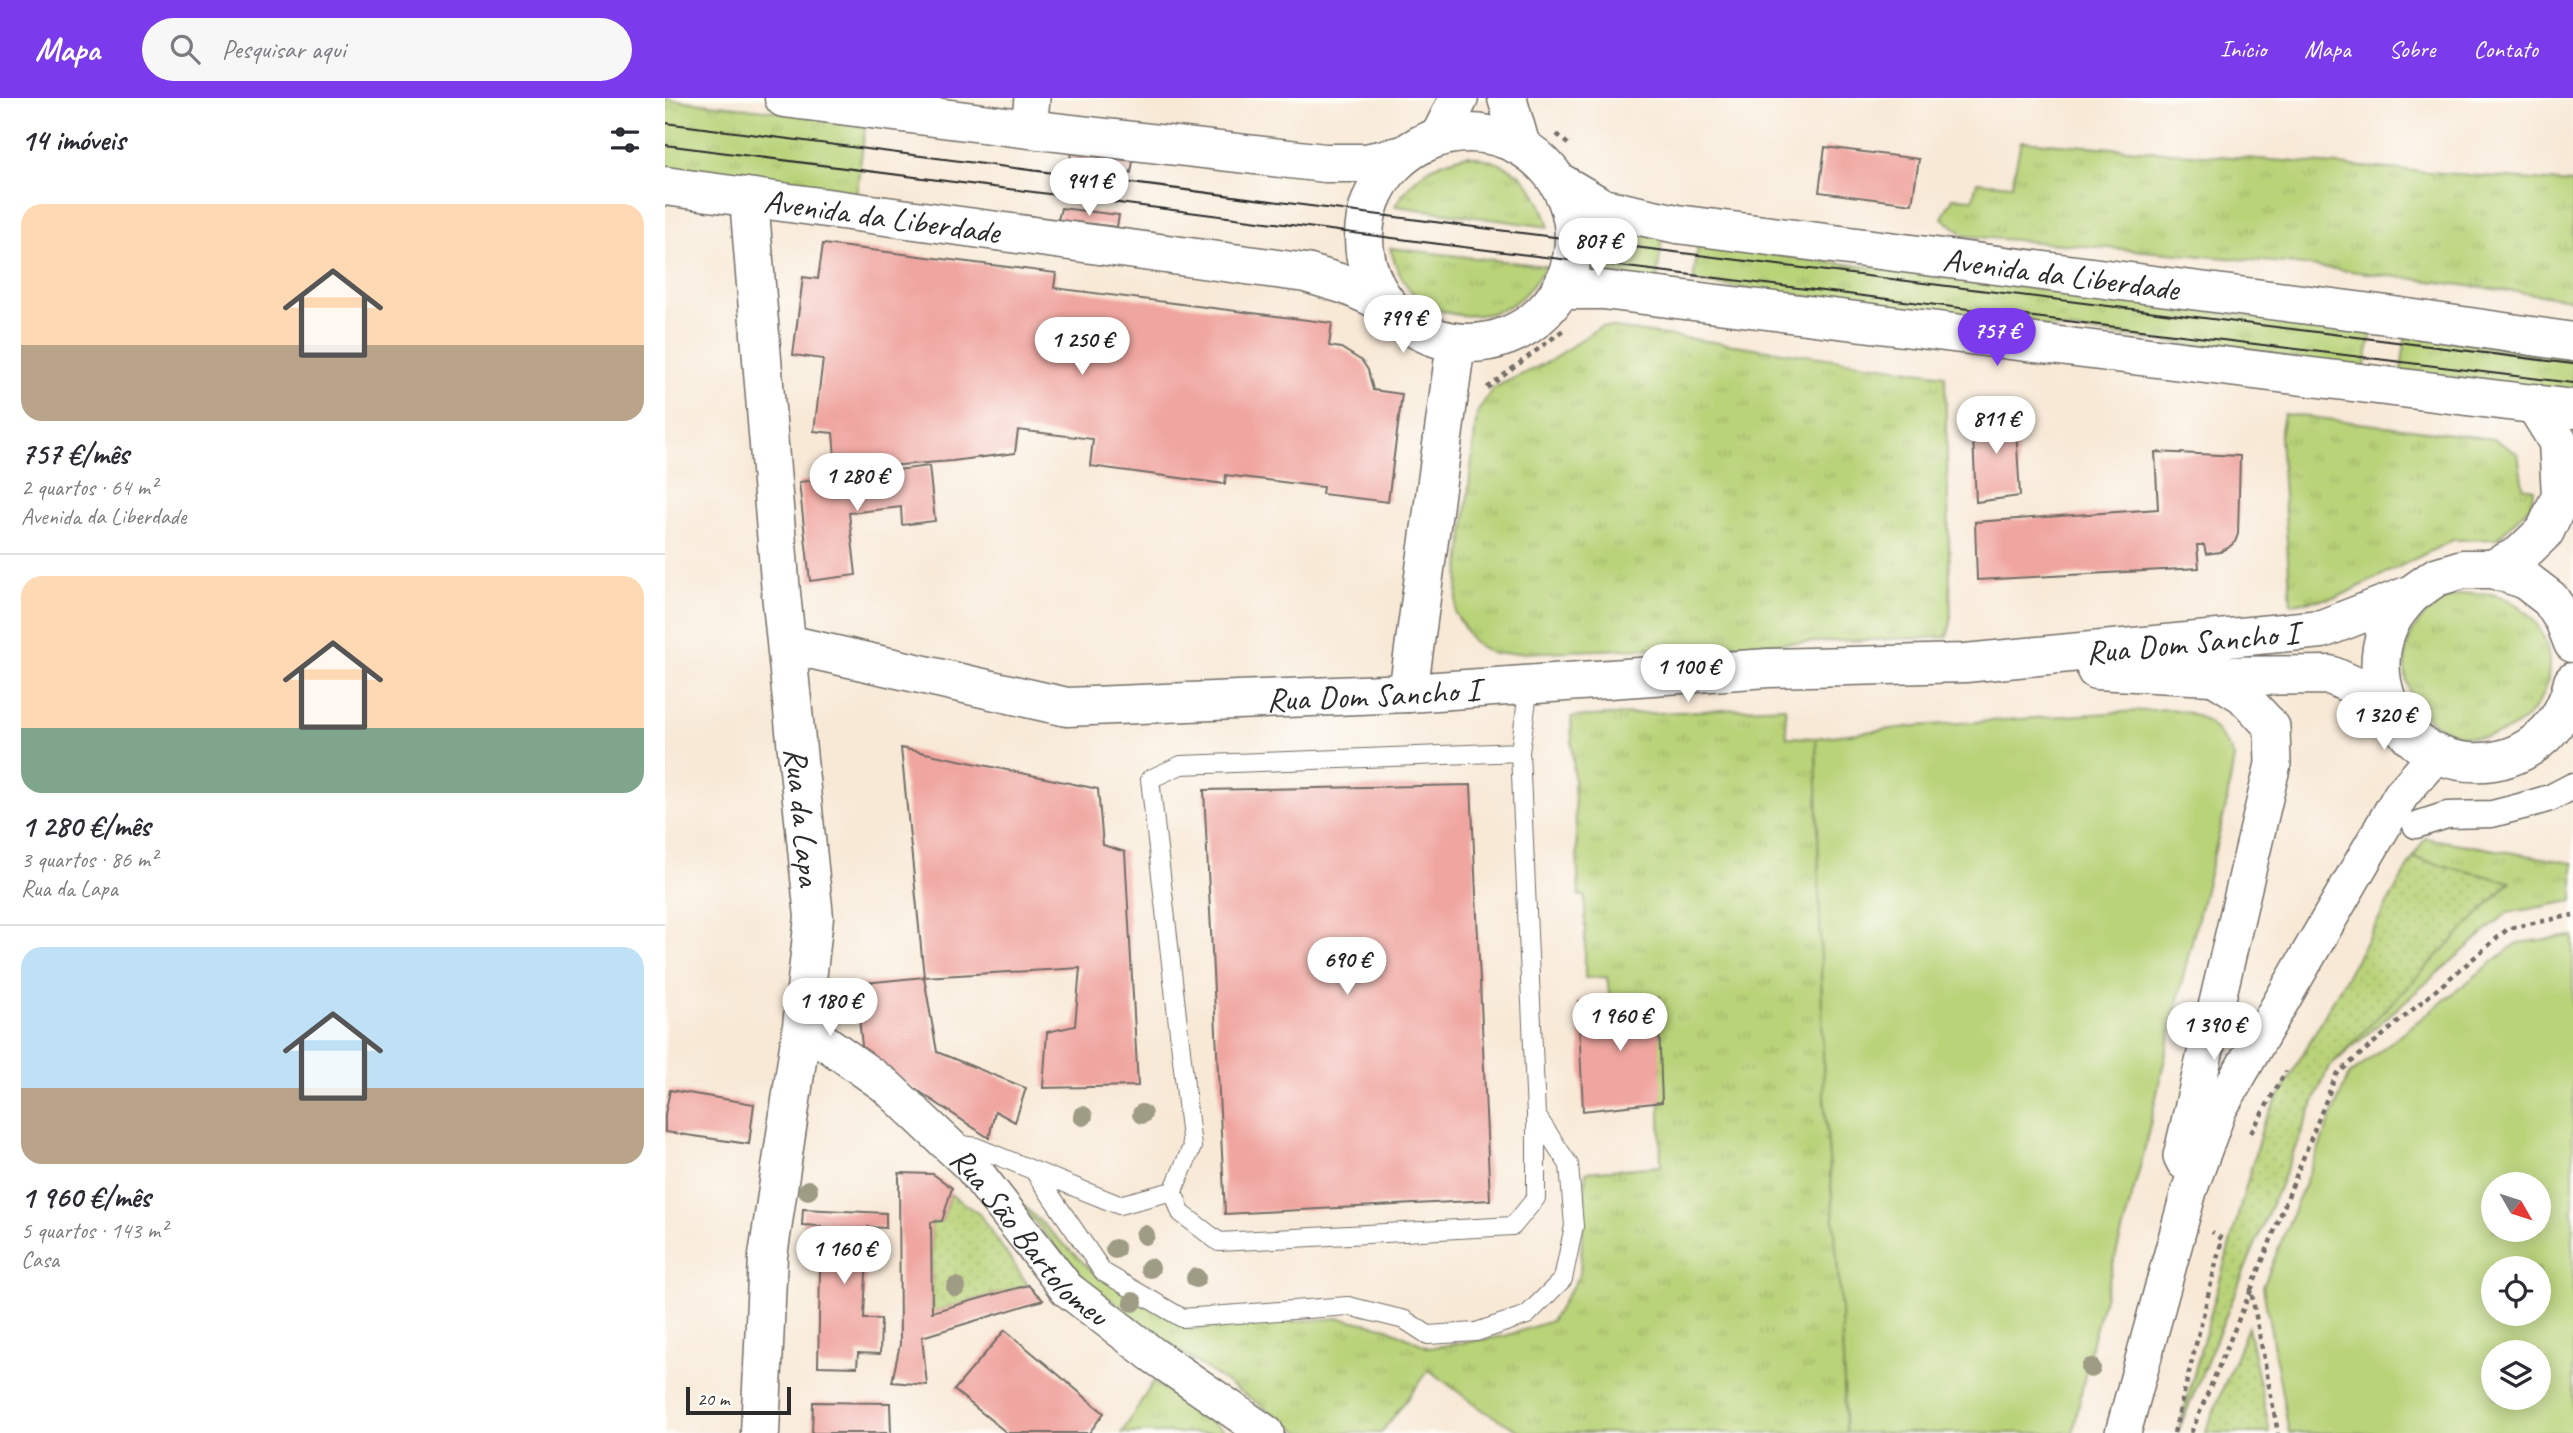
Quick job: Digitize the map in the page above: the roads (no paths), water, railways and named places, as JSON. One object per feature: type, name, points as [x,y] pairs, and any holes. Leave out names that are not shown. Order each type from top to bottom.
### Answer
[{"type":"street","points":[[784,98],[1031,114],[1325,163],[1365,163],[1404,155]]},
{"type":"street","points":[[1440,136],[1459,98]]},
{"type":"street","points":[[1507,98],[1521,146]]},
{"type":"street","points":[[1467,132],[1495,136],[1521,146],[1542,162],[1559,182],[1569,203],[1574,225],[1571,260],[1560,290],[1541,314],[1516,332],[1487,342],[1456,343],[1429,336],[1405,322],[1386,303],[1373,282],[1365,258],[1366,212],[1380,181],[1404,155],[1440,136],[1467,132]]},
{"type":"street","name":"Avenida da Liberdade","points":[[1559,182],[1603,208],[1677,224],[2387,315],[2573,342]]},
{"type":"street","name":"Avenida da Liberdade","points":[[665,186],[1306,273],[1346,285],[1386,303]]},
{"type":"street","name":"Rua da Lapa","points":[[748,199],[814,917],[802,1026],[768,1256],[761,1433]]},
{"type":"street","points":[[1560,290],[1602,290],[2573,409]]},
{"type":"street","points":[[1408,693],[1456,343]]},
{"type":"street","points":[[2492,569],[2520,555],[2545,531],[2561,496],[2558,442],[2534,403]]},
{"type":"street","points":[[2550,599],[2552,571],[2562,534],[2573,510]]},
{"type":"street","name":"Rua Dom Sancho I","points":[[2573,643],[2564,620],[2550,599],[2523,579],[2492,569],[2463,569],[2436,577],[2412,594],[2393,616],[2383,643],[2380,671],[2385,699],[2397,722],[2414,741],[2436,755],[2467,763],[2499,761],[2528,749],[2552,728],[2569,701],[2573,682]]},
{"type":"street","name":"Rua Dom Sancho I","points":[[787,644],[1067,707],[1408,693],[1768,668],[1965,663],[2322,629],[2412,594]]},
{"type":"street","name":"Rua Dom Sancho I","points":[[1965,663],[2211,676],[2330,675],[2385,699]]},
{"type":"street","points":[[2192,1181],[2181,1156],[2273,764],[2271,727],[2243,695],[2211,676]]},
{"type":"street","points":[[2123,1433],[2192,1181],[2219,1109],[2401,795],[2436,755]]},
{"type":"street","points":[[2416,825],[2447,815],[2492,814],[2550,798],[2573,786]]},
{"type":"street","name":"Rua São Bartolomeu","points":[[802,1026],[885,1085],[971,1166],[1067,1289],[1153,1355],[1266,1433]]},
{"type":"lane","points":[[1520,752],[1181,765],[1150,779],[1192,1147],[1173,1191],[1181,1213],[1219,1242],[1513,1226],[1536,1198],[1536,1115],[1520,752],[1529,685]]},
{"type":"lane","points":[[1034,1171],[1103,1272],[1181,1318],[1348,1306],[1405,1320],[1428,1335],[1476,1332],[1527,1315],[1563,1279],[1574,1226],[1569,1165],[1536,1115]]},
{"type":"lane","points":[[946,1142],[976,1147],[1119,1205],[1173,1191]]},
{"type":"tram line","points":[[665,123],[2573,364]]},
{"type":"tram line","points":[[665,145],[1447,245],[2573,383]]}]
